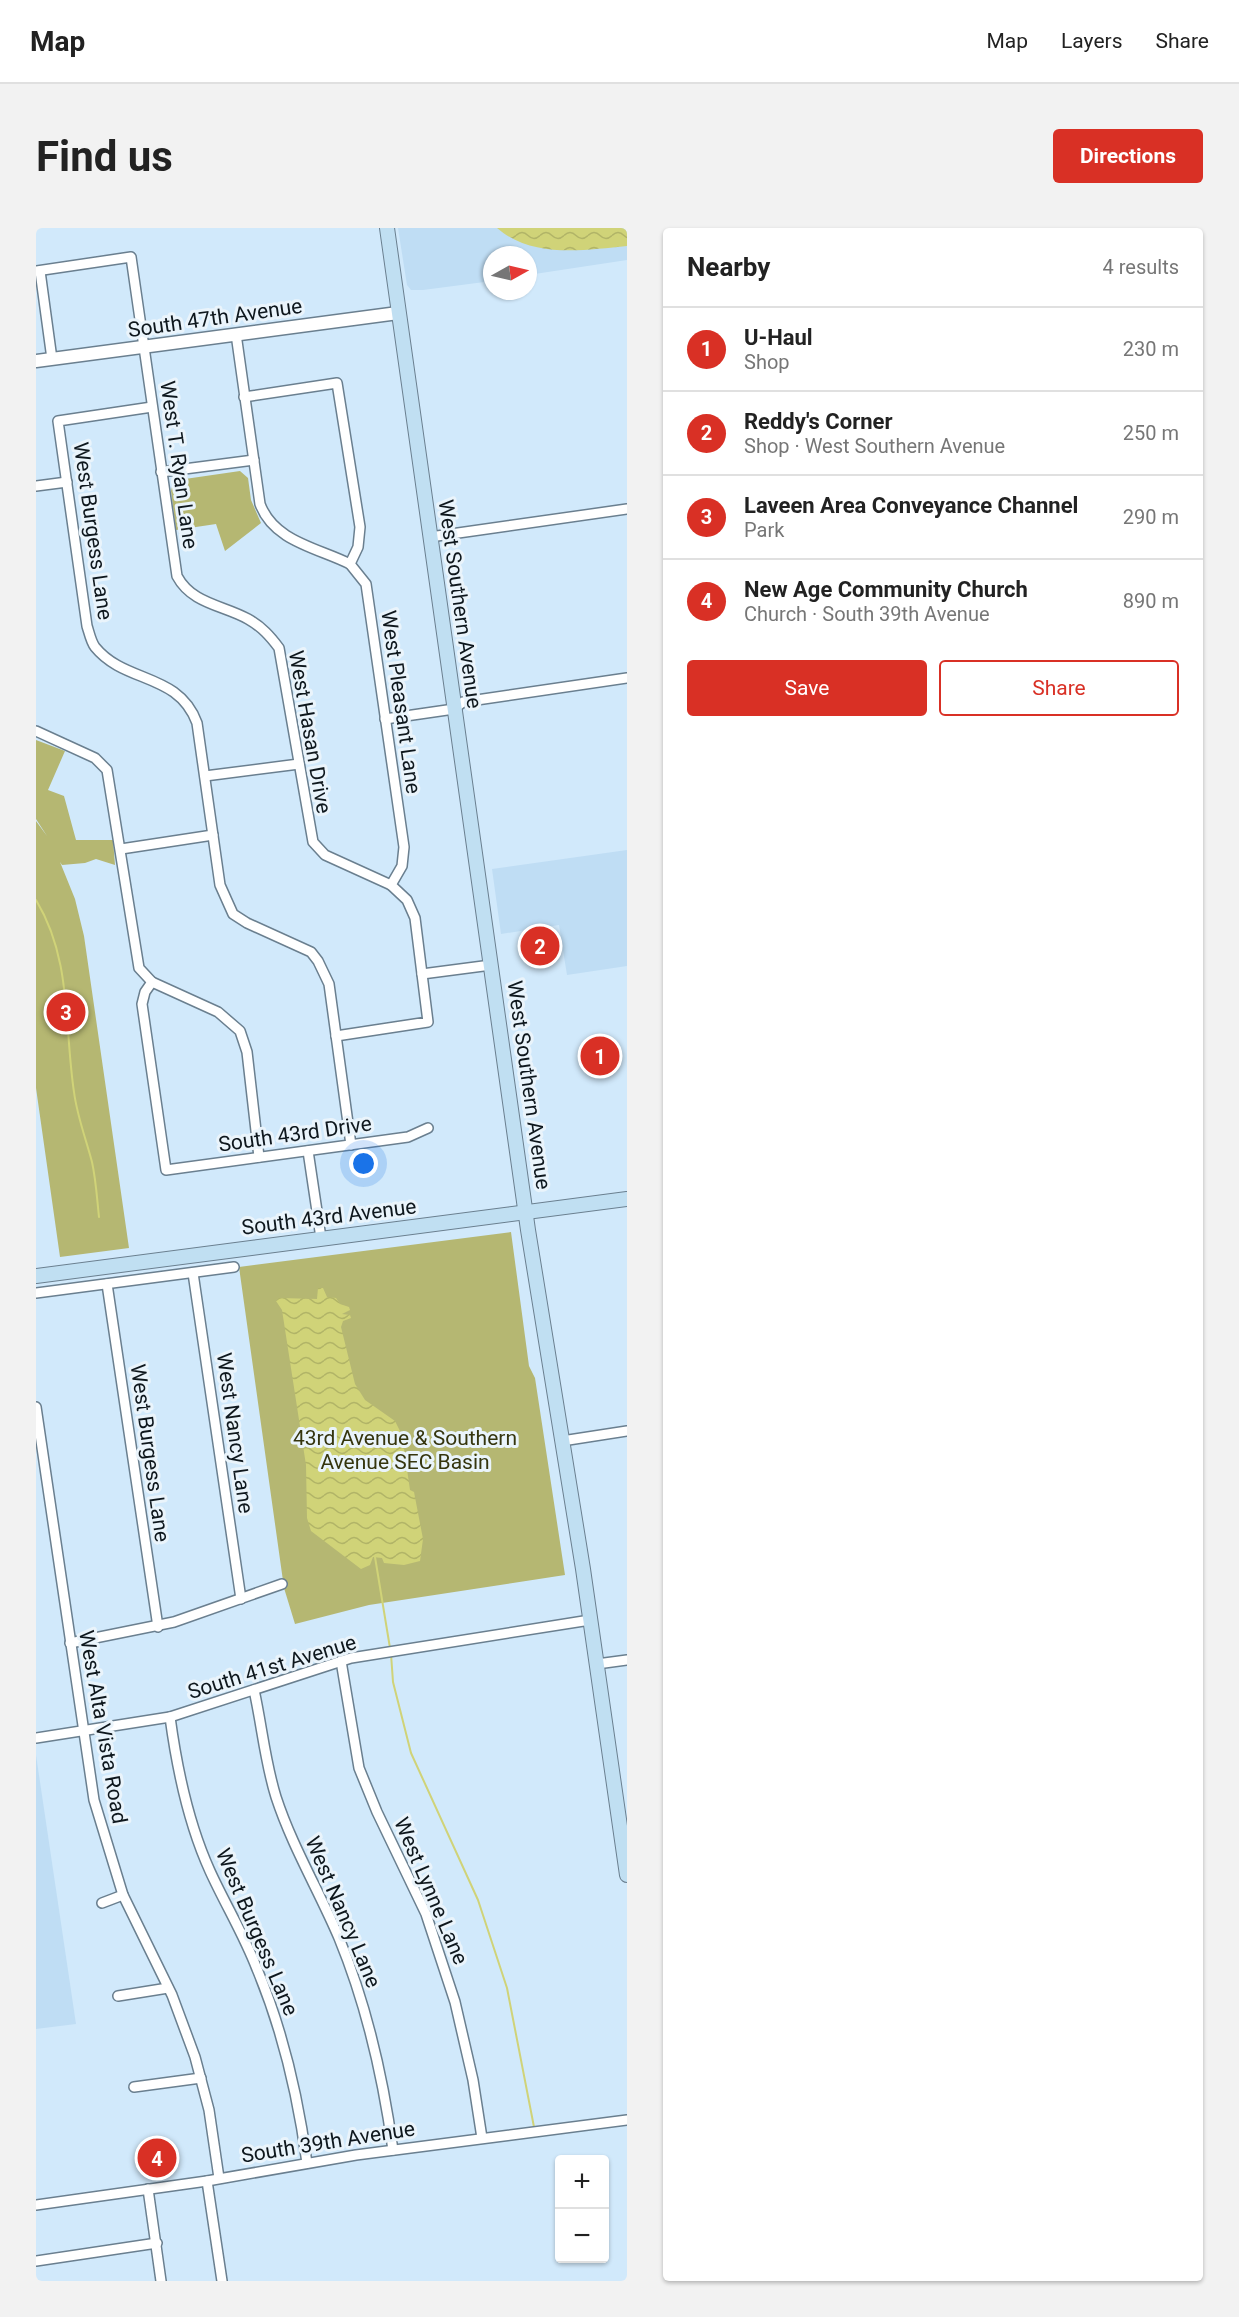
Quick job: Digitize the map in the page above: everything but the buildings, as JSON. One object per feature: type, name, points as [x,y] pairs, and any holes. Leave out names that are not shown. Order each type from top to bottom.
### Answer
[{"type":"main road","name":"West Southern Avenue","points":[[387,228],[526,1213],[597,1664],[627,1875]]},
{"type":"main road","name":"South 43rd Avenue","points":[[36,1276],[627,1200]]},
{"type":"street","name":"West T. Ryan Lane","points":[[38,271],[131,257],[177,576],[183,588],[211,606],[247,618],[266,630]]},
{"type":"street","points":[[38,271],[52,359]]},
{"type":"street","name":"South 47th Avenue","points":[[36,361],[399,313]]},
{"type":"street","points":[[236,334],[244,397],[263,514],[278,530],[301,544],[350,564],[358,547],[360,527],[337,383],[244,397]]},
{"type":"street","name":"West Burgess Lane","points":[[152,408],[58,421],[87,626],[94,646],[127,670],[176,692],[191,707],[197,723],[205,776]]},
{"type":"street","points":[[161,472],[254,460]]},
{"type":"street","points":[[36,486],[67,482]]},
{"type":"street","points":[[430,537],[627,509]]},
{"type":"street","name":"West Pleasant Lane","points":[[350,564],[366,584],[404,847],[402,866],[391,885]]},
{"type":"street","name":"West Hasan Drive","points":[[266,630],[279,648],[313,842],[325,855],[391,885]]},
{"type":"street","points":[[385,719],[454,709],[463,702],[627,678]]},
{"type":"street","points":[[36,731],[95,758],[107,770],[139,968],[152,982],[218,1012],[240,1032],[247,1052],[259,1157]]},
{"type":"street","points":[[299,764],[205,776],[213,835],[220,885],[226,904],[233,914],[247,923],[311,952],[329,984],[351,1145]]},
{"type":"street","points":[[121,849],[213,835]]},
{"type":"street","points":[[336,1036],[428,1022],[415,918],[407,900],[391,885]]},
{"type":"street","points":[[422,974],[491,965]]},
{"type":"street","name":"South 43rd Drive","points":[[152,982],[145,992],[142,1004],[166,1170],[408,1137],[428,1128]]},
{"type":"street","points":[[308,1151],[321,1238]]},
{"type":"street","name":"South 43rd Avenue","points":[[36,1293],[234,1267]]},
{"type":"street","name":"West Nancy Lane","points":[[193,1273],[241,1599]]},
{"type":"street","name":"West Burgess Lane","points":[[107,1284],[158,1627]]},
{"type":"street","name":"West Alta Vista Road","points":[[36,1407],[94,1800],[123,1895],[168,1988],[201,2078],[209,2110],[219,2178]]},
{"type":"street","points":[[562,1441],[627,1431]]},
{"type":"street","points":[[70,1643],[158,1627],[282,1584]]},
{"type":"street","name":"South 41st Avenue","points":[[36,1738],[170,1717],[340,1661],[590,1620]]},
{"type":"street","points":[[597,1664],[627,1660]]},
{"type":"street","name":"West Lynne Lane","points":[[340,1661],[359,1768],[377,1812],[426,1914],[455,2001],[473,2080],[482,2138]]},
{"type":"street","name":"West Nancy Lane","points":[[255,1690],[264,1746],[281,1812],[339,1939],[369,2022],[386,2096],[393,2150]]},
{"type":"street","name":"West Burgess Lane","points":[[170,1717],[182,1783],[201,1849],[257,1969],[283,2042],[298,2107],[307,2163]]},
{"type":"street","points":[[102,1903],[123,1895]]},
{"type":"street","points":[[118,1996],[168,1988]]},
{"type":"street","points":[[134,2087],[201,2078]]},
{"type":"street","name":"South 39th Avenue","points":[[36,2205],[207,2181],[393,2150],[627,2120]]},
{"type":"street","points":[[207,2181],[222,2281]]},
{"type":"street","points":[[148,2189],[161,2281]]},
{"type":"street","points":[[36,2261],[157,2243]]},
{"type":"shaded area","points":[[398,228],[627,228],[627,260],[537,274],[537,246],[483,246],[483,282],[423,290],[411,290],[407,285]]},
{"type":"shaded area","points":[[627,850],[627,966],[567,975],[559,925],[501,934],[492,869]]},
{"type":"shaded area","points":[[36,1755],[76,2024],[36,2029]]},
{"type":"green space","points":[[240,471],[248,478],[251,500],[261,523],[225,551],[216,524],[176,530],[171,491],[173,483],[178,480]]},
{"type":"green space","points":[[36,740],[65,751],[48,790],[64,796],[76,840],[113,840],[115,865],[96,859],[85,863],[62,865],[60,862],[75,899],[84,936],[129,1248],[60,1257],[36,1088],[36,821],[47,836],[36,819]]},
{"type":"green space","name":"43rd Avenue & Southern Avenue SEC Basin","points":[[511,1232],[529,1366],[535,1378],[565,1575],[369,1605],[295,1624],[284,1588],[239,1267]]},
{"type":"water","points":[[497,228],[627,228],[627,246],[559,250],[526,244],[511,238]]},
{"type":"water","points":[[318,1288],[323,1288],[327,1297],[336,1298],[340,1304],[349,1307],[350,1310],[342,1314],[350,1315],[351,1318],[343,1321],[341,1327],[355,1384],[365,1400],[395,1421],[402,1435],[410,1490],[414,1492],[423,1539],[420,1561],[404,1565],[384,1563],[382,1558],[373,1557],[370,1565],[361,1569],[311,1531],[307,1518],[306,1465],[282,1310],[276,1301],[279,1298],[317,1299]]},
{"type":"waterway","points":[[36,900],[48,922],[61,969],[74,1092],[79,1119],[90,1153],[99,1217]]},
{"type":"waterway","points":[[375,1557],[390,1648]]},
{"type":"waterway","points":[[391,1654],[393,1682],[411,1753],[478,1900],[507,1988],[534,2127]]},
{"type":"place","name":"Reddy's Corner","points":[[540,946]]},
{"type":"place","name":"Laveen Area Conveyance Channel","points":[[66,1012]]},
{"type":"place","name":"U-Haul","points":[[600,1056]]},
{"type":"place","name":"New Age Community Church","points":[[157,2158]]}]
